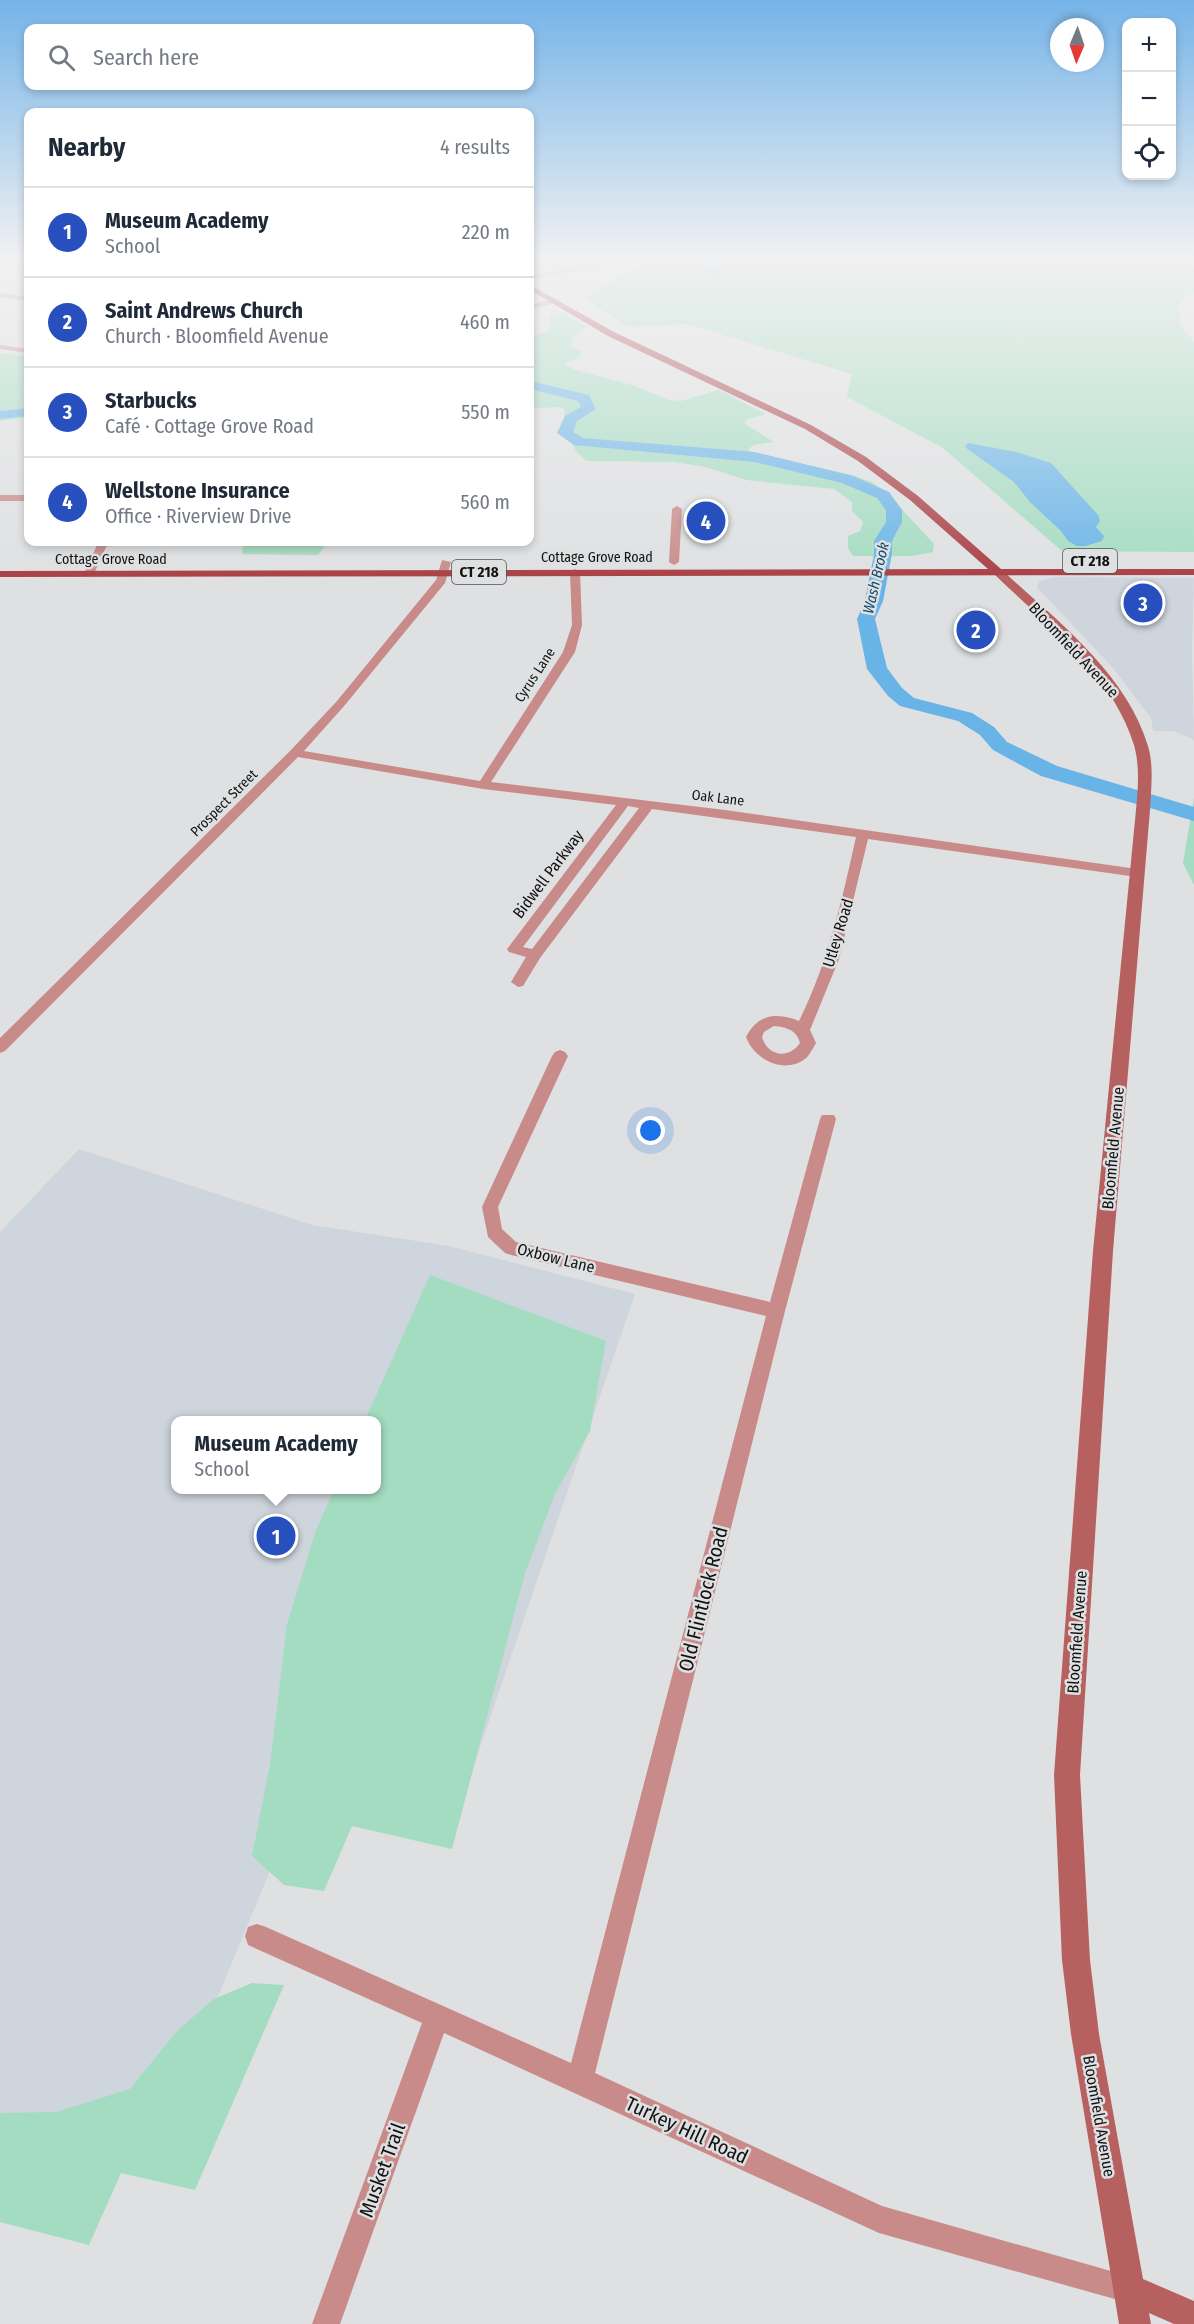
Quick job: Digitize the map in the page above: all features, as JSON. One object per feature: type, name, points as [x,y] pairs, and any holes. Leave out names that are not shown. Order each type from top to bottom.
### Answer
[{"type":"main road","name":"Bloomfield Avenue","points":[[686,368],[778,412],[844,448],[914,498],[999,573],[1107,682],[1130,714],[1141,747],[1145,786],[1103,1251],[1067,1775],[1077,1971],[1092,2080],[1135,2324]]},
{"type":"main road","name":"Cottage Grove Road","points":[[890,568],[986,562],[1194,560]]},
{"type":"main road","name":"Cottage Grove Road","points":[[0,564],[91,568],[445,567],[674,562],[870,568]]},
{"type":"main road","name":"Cottage Grove Road","points":[[445,567],[575,572],[870,568],[999,573],[1194,572]]},
{"type":"main road","name":"Cottage Grove Road","points":[[0,574],[91,568]]},
{"type":"main road","points":[[1129,2289],[1194,2318]]},
{"type":"street","points":[[0,498],[24,498]]},
{"type":"street","points":[[0,505],[24,505]]},
{"type":"street","points":[[674,562],[677,509]]},
{"type":"street","points":[[91,568],[102,546]]},
{"type":"street","name":"Prospect Street","points":[[0,1047],[295,753],[341,703],[428,598],[441,581],[445,567]]},
{"type":"street","name":"Cyrus Lane","points":[[483,784],[569,652],[577,625],[575,572]]},
{"type":"street","name":"Oak Lane","points":[[295,753],[483,784],[863,833],[1137,873]]},
{"type":"street","name":"Bidwell Parkway","points":[[536,955],[514,949],[624,803]]},
{"type":"street","points":[[518,982],[648,805]]},
{"type":"street","name":"Utley Road","points":[[802,1030],[815,1007],[845,920],[863,833]]},
{"type":"street","name":"Oxbow Lane","points":[[560,1056],[490,1207],[494,1232],[511,1248],[776,1311]]},
{"type":"street","name":"Old Flintlock Road","points":[[580,2080],[776,1311],[828,1119]]},
{"type":"street","name":"Turkey Hill Road","points":[[257,1936],[580,2080],[879,2218],[1062,2272],[1129,2289]]},
{"type":"street","name":"Musket Trail","points":[[326,2324],[437,2017]]},
{"type":"shaded area","points":[[1055,577],[1194,578],[1192,650],[1194,740],[1174,731],[1153,731],[1151,718],[1113,668],[1037,587],[1039,581]]},
{"type":"shaded area","points":[[79,1149],[312,1225],[449,1246],[635,1294],[450,1835],[308,1779],[154,2151],[0,2144],[0,1232]]},
{"type":"green space","points":[[0,368],[24,368],[24,418],[0,421]]},
{"type":"green space","points":[[534,368],[571,368],[632,385],[669,400],[681,401],[719,390],[766,414],[748,419],[744,423],[774,442],[754,445],[748,449],[751,452],[852,475],[872,482],[888,494],[934,544],[933,552],[912,556],[853,556],[848,548],[848,536],[860,531],[863,522],[852,511],[852,502],[834,489],[746,480],[706,467],[674,462],[586,461],[575,450],[571,435],[563,428],[565,409],[556,407],[534,409]]},
{"type":"green space","points":[[834,368],[1194,368],[1194,552],[1062,551],[943,448],[847,397],[852,374]]},
{"type":"green space","points":[[243,546],[325,546],[318,555],[242,554]]},
{"type":"green space","points":[[1194,798],[1194,885],[1183,863]]},
{"type":"green space","points":[[430,1275],[606,1341],[590,1431],[555,1494],[525,1573],[452,1849],[352,1826],[324,1891],[284,1885],[252,1856],[270,1765],[287,1624],[316,1530],[332,1494],[381,1494],[381,1416],[367,1416]]},
{"type":"green space","points":[[252,1983],[284,1985],[195,2190],[121,2173],[89,2245],[0,2222],[0,2113],[56,2112],[130,2089],[177,2031],[214,1999]]},
{"type":"water","points":[[968,443],[1016,452],[1051,463],[1098,515],[1100,521],[1096,527],[1104,536],[1102,541],[1077,546],[1068,541],[1014,482],[966,448]]},
{"type":"building","points":[[699,509],[716,510],[716,532],[699,531]]},
{"type":"building","points":[[973,616],[989,635],[974,637],[958,618]]},
{"type":"waterway","name":"Wash Brook","points":[[534,386],[584,398],[589,409],[570,419],[565,433],[579,442],[755,457],[847,479],[883,495],[894,510],[894,522],[883,541],[883,554],[874,601],[866,619],[877,669],[895,692],[907,702],[965,717],[987,731],[1000,746],[1049,771],[1194,814]]},
{"type":"waterway","name":"Wash Brook","points":[[0,415],[24,412]]},
{"type":"place","name":"Wellstone Insurance","points":[[706,521]]},
{"type":"place","name":"Starbucks","points":[[1143,603]]},
{"type":"place","name":"Saint Andrews Church","points":[[976,630]]},
{"type":"place","name":"Museum Academy","points":[[276,1536]]}]
